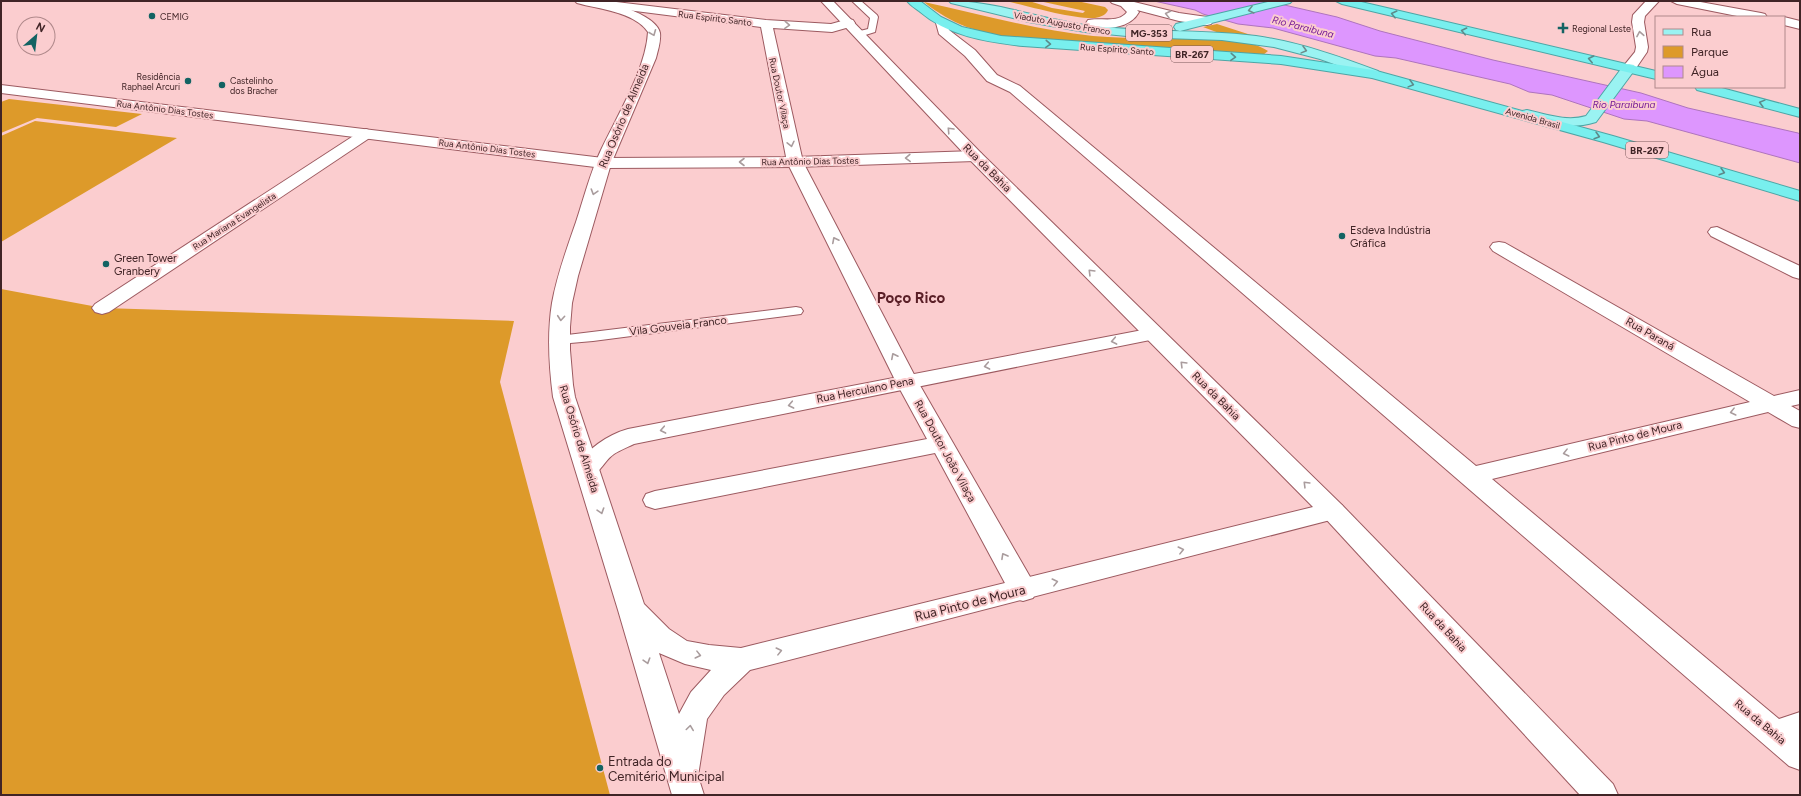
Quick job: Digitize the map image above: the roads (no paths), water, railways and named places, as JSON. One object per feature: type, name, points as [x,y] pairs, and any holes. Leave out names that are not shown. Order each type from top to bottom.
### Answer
[{"type":"highway","name":"Rua da Bahia","points":[[913,1],[939,21]]},
{"type":"highway","points":[[1342,1],[1626,72],[1655,75]]},
{"type":"highway","name":"Rua Espírito Santo","points":[[939,21],[974,34],[1009,41],[1281,60],[1373,74]]},
{"type":"highway","name":"Avenida Brasil","points":[[1373,74],[1492,106],[1800,196]]},
{"type":"highway","points":[[1706,88],[1800,113]]},
{"type":"main road","name":"Viaduto Augusto Franco","points":[[955,1],[1038,16],[1125,27],[1158,28],[1183,27],[1286,1]]},
{"type":"main road","name":"Viaduto Augusto Franco","points":[[985,1],[1081,28],[1110,32],[1200,35],[1266,41]]},
{"type":"main road","name":"Avenida Brasil","points":[[1266,41],[1312,52],[1373,74]]},
{"type":"main road","name":"BR-267","points":[[1492,106],[1559,121],[1582,122],[1590,120],[1626,72]]},
{"type":"street","name":"Rua da Bahia","points":[[827,1],[975,156],[1334,512],[1602,795]]},
{"type":"street","points":[[1626,72],[1641,52],[1642,47],[1638,22],[1640,15],[1653,1]]},
{"type":"street","points":[[1677,1],[1756,16]]},
{"type":"street","name":"Rua Espírito Santo","points":[[588,2],[766,24],[854,28]]},
{"type":"street","name":"Rua Osório de Almeida","points":[[588,2],[617,9],[646,23],[653,30],[655,40],[642,75],[603,163],[570,270],[562,304],[559,340],[559,368],[564,397],[632,610],[685,788]]},
{"type":"street","points":[[1120,2],[1180,17],[1212,20]]},
{"type":"street","points":[[1092,23],[1116,22],[1129,19],[1133,12],[1120,2]]},
{"type":"street","name":"Rua da Bahia","points":[[939,21],[943,31],[970,53],[992,78],[1015,89],[1471,476],[1787,730],[1800,756]]},
{"type":"street","points":[[1785,22],[1800,24]]},
{"type":"street","name":"Rua Doutor Vilaça","points":[[766,24],[795,162]]},
{"type":"street","points":[[970,53],[971,46],[975,43],[990,40],[1009,41]]},
{"type":"street","name":"Rua Antônio Dias Tostes","points":[[1,89],[603,163],[795,162],[975,156]]},
{"type":"street","name":"Rua Mariana Evangelista","points":[[102,308],[366,134]]},
{"type":"street","name":"Rua Doutor João Vilaça","points":[[795,162],[907,382],[1022,590]]},
{"type":"street","points":[[1717,232],[1800,273]]},
{"type":"street","name":"Rua Paraná","points":[[1499,247],[1800,421]]},
{"type":"street","name":"Rua Herculano Pena","points":[[587,468],[605,449],[628,436],[1153,334]]},
{"type":"street","name":"Rua Pinto de Moura","points":[[1471,476],[1800,397]]},
{"type":"street","points":[[655,500],[941,444]]},
{"type":"street","name":"Rua Pinto de Moura","points":[[685,788],[692,719],[705,696],[720,679],[741,660],[1334,512]]},
{"type":"street","points":[[632,610],[654,633],[677,649],[700,656],[741,660]]},
{"type":"lane","points":[[854,28],[872,30],[874,17],[856,1]]},
{"type":"lane","name":"Vila Gouveia Franco","points":[[559,340],[796,311]]},
{"type":"water","name":"Rio Paraibuna","points":[[1154,1],[1267,1],[1337,17],[1380,31],[1493,60],[1641,93],[1688,108],[1798,133],[1800,134],[1800,163],[1647,121],[1624,119],[1552,95],[1529,92],[1510,84],[1396,58],[1375,56],[1273,28],[1238,24],[1203,14],[1195,10]]},
{"type":"place","name":"CEMIG","points":[[152,16]]},
{"type":"place","name":"Regional Leste","points":[[1563,28]]},
{"type":"place","name":"Residência Raphael Arcuri","points":[[188,81]]},
{"type":"place","name":"Castelinho dos Bracher","points":[[222,85]]},
{"type":"place","name":"Esdeva Indústria Gráfica","points":[[1342,236]]},
{"type":"place","name":"Green Tower Granbery","points":[[106,264]]},
{"type":"place","name":"Entrada do Cemitério Municipal","points":[[600,768]]},
{"type":"district","name":"Poço Rico","points":[[911,298]]}]
